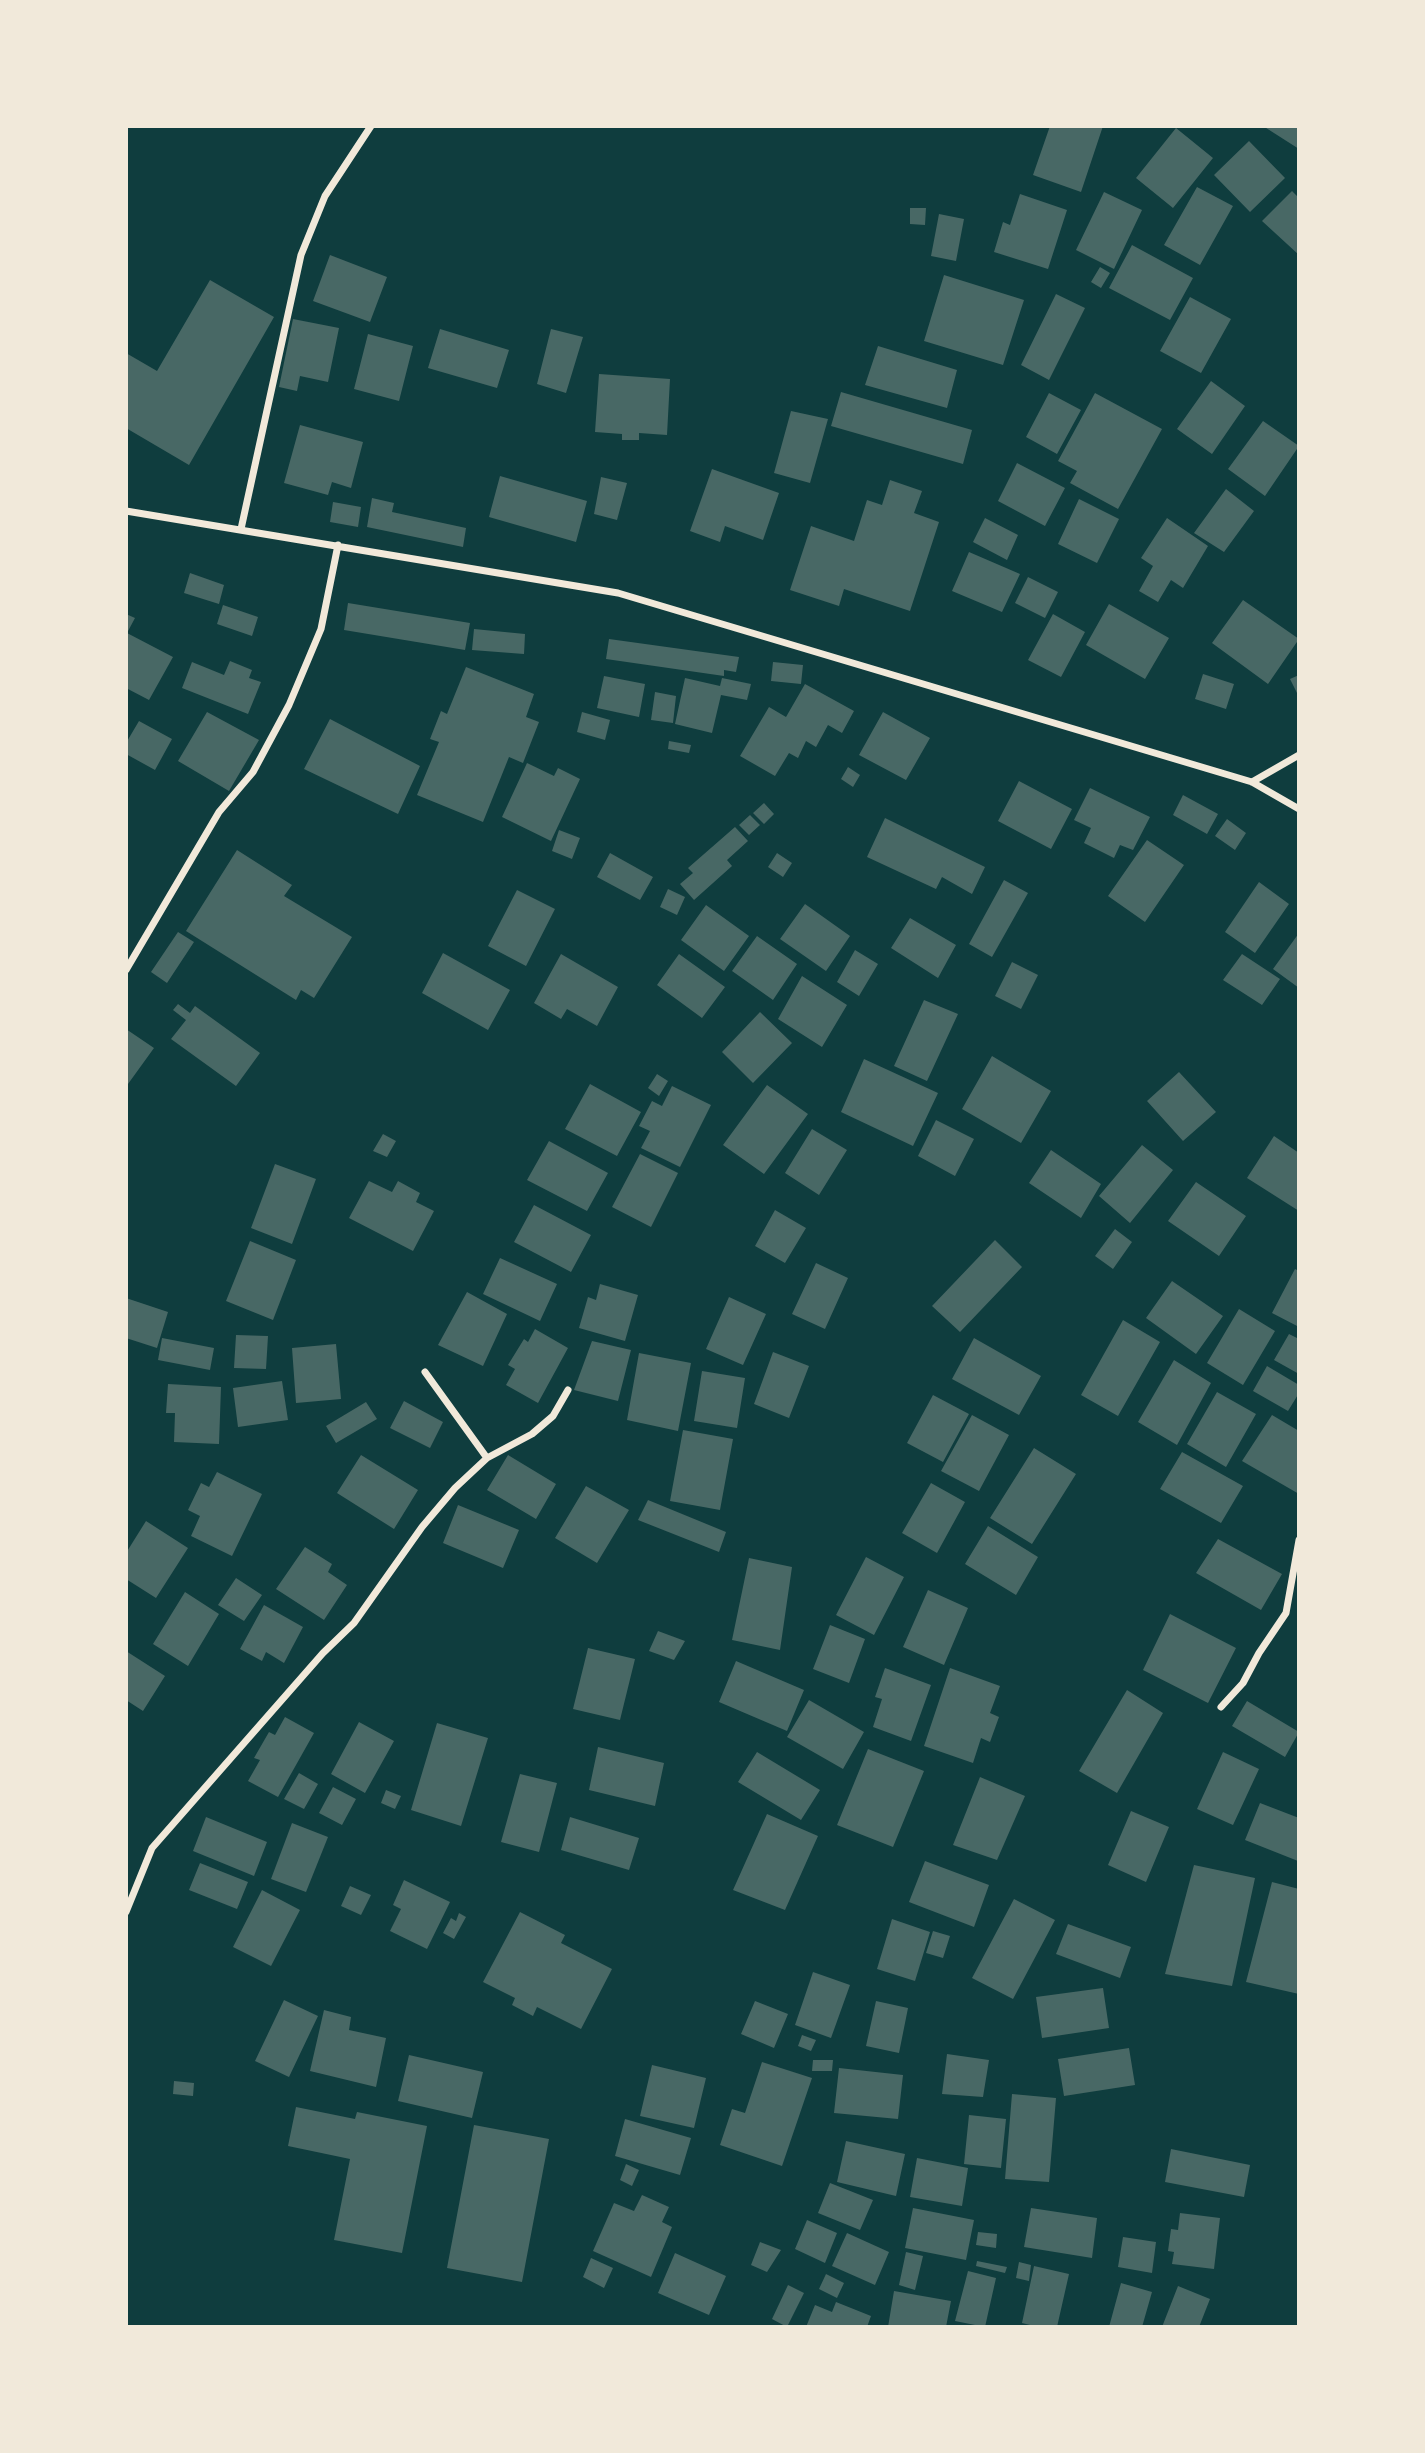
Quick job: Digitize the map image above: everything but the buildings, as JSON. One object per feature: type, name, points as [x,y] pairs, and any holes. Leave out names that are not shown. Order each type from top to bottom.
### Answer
[{"type":"street","points":[[241,529],[301,255],[325,195],[371,126]]},
{"type":"street","points":[[126,511],[618,593],[1252,782],[1299,809]]},
{"type":"street","points":[[126,970],[213,822],[253,772],[289,705],[321,629],[338,545]]},
{"type":"street","points":[[1252,782],[1299,755]]},
{"type":"street","points":[[425,1373],[487,1458]]},
{"type":"street","points":[[126,1912],[152,1848],[323,1653],[354,1623],[422,1527],[455,1488],[487,1458],[533,1434],[553,1416],[568,1390]]},
{"type":"street","points":[[1221,1707],[1243,1683],[1286,1613],[1299,1540]]}]
